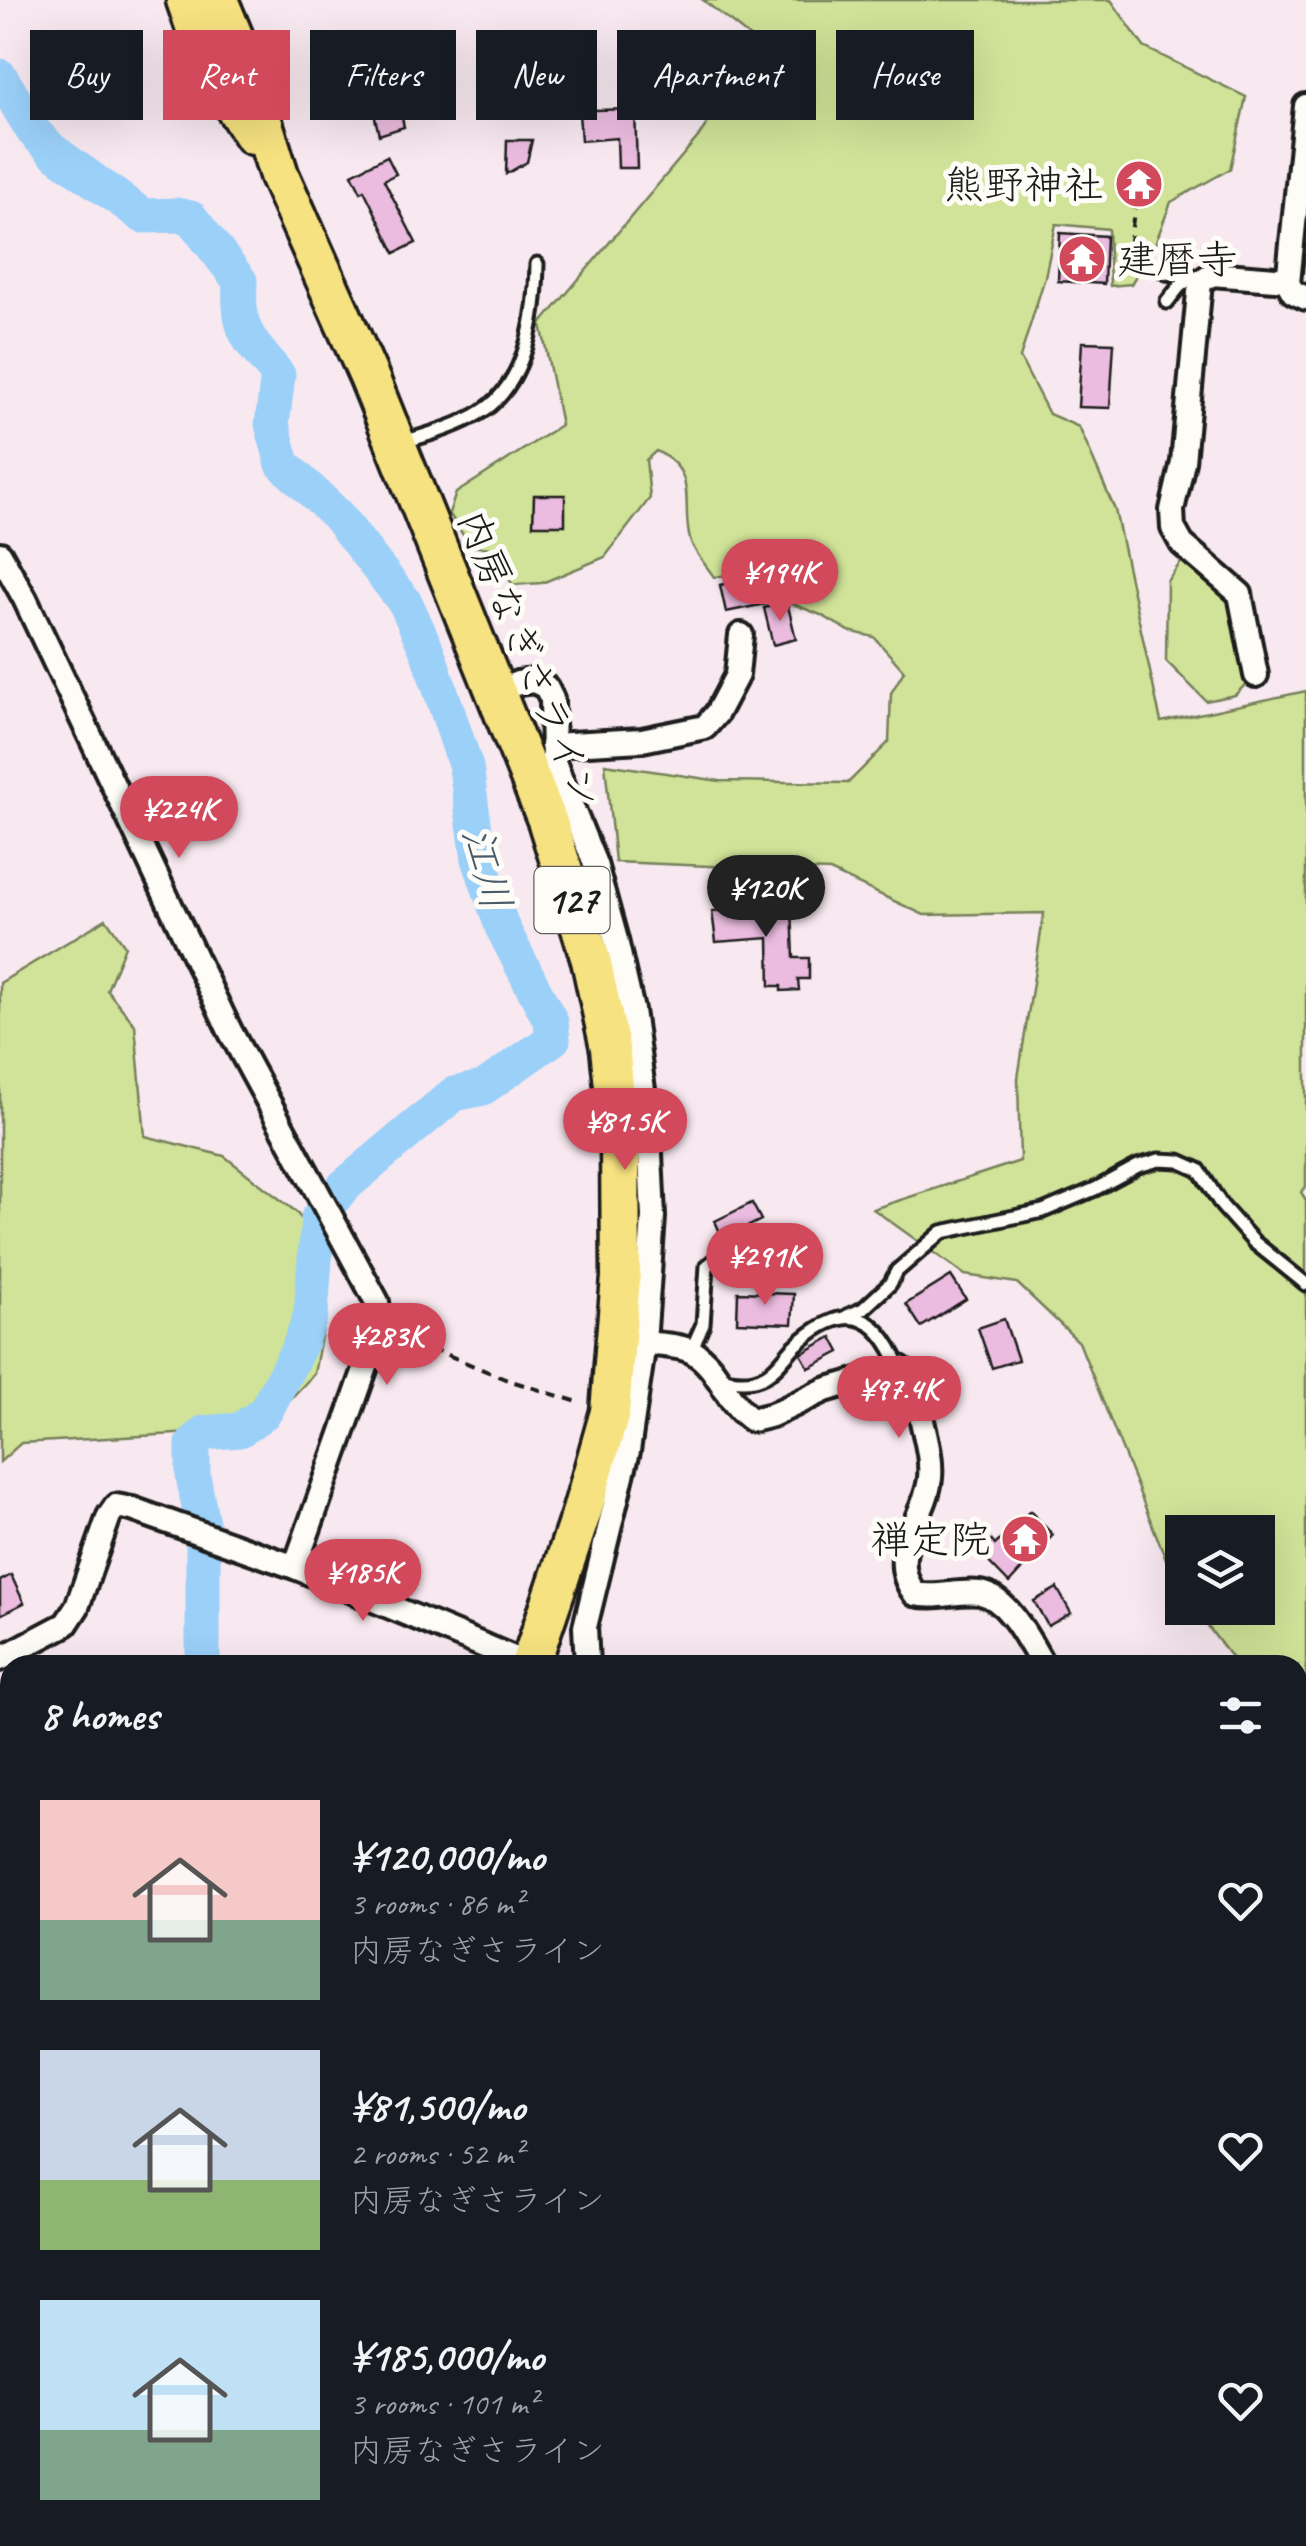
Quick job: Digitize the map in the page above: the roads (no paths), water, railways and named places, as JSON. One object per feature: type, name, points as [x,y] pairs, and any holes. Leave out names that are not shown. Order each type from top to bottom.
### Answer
[{"type":"highway","name":"内房なぎさライン","points":[[186,0],[210,69],[278,175]]},
{"type":"highway","name":"内房なぎさライン","points":[[218,0],[243,60],[278,175],[396,444],[547,820],[591,960],[610,1048],[620,1143],[620,1277],[610,1412],[582,1511],[533,1655]]},
{"type":"street","points":[[1306,106],[1288,280],[1293,292],[1306,298]]},
{"type":"street","points":[[1256,674],[1240,594],[1182,544],[1173,528],[1172,510],[1183,462],[1198,277],[1212,274],[1288,280]]},
{"type":"street","points":[[0,554],[230,1031],[377,1302],[380,1327],[295,1567]]},
{"type":"street","points":[[552,744],[642,740],[705,727],[737,675],[741,635]]},
{"type":"street","points":[[495,692],[534,681],[546,687],[552,700],[554,760],[606,902],[643,1076],[653,1218],[644,1342],[628,1451],[585,1626],[587,1655]]},
{"type":"street","points":[[644,1342],[691,1350],[717,1378],[736,1410],[752,1420],[772,1416],[825,1390],[900,1368],[912,1380],[930,1459],[930,1480],[905,1542],[906,1583],[915,1594],[931,1598],[982,1593],[1003,1606],[1035,1655]]},
{"type":"street","points":[[8,1655],[66,1624],[77,1607],[116,1506],[295,1567],[506,1655]]},
{"type":"street","points":[[0,2254],[0,2299]]},
{"type":"lane","points":[[396,444],[480,413],[498,399],[520,363],[530,334],[537,264]]},
{"type":"lane","points":[[1166,273],[1198,277]]},
{"type":"lane","points":[[1167,302],[1178,287],[1198,277]]},
{"type":"lane","points":[[717,1378],[734,1382],[764,1376],[807,1337],[863,1310],[890,1284],[897,1270],[942,1232],[1044,1211],[1138,1166],[1160,1160],[1199,1170],[1222,1206],[1254,1242],[1306,1284]]},
{"type":"lane","points":[[691,1350],[703,1324],[707,1266],[726,1251]]},
{"type":"lane","points":[[847,1316],[858,1316],[884,1336],[900,1368]]},
{"type":"waterway","name":"江川","points":[[0,76],[33,131],[53,151],[143,216],[191,218],[240,281],[240,312],[246,333],[278,375],[272,424],[283,464],[337,515],[406,604],[428,653],[466,767],[479,859],[502,927],[551,1022],[553,1039],[483,1088],[454,1094],[343,1187],[318,1218],[311,1314],[299,1347],[265,1412],[240,1430],[204,1433],[193,1444],[193,1476],[203,1528],[203,1655]]},
{"type":"place","name":"熊野神社","points":[[1139,184]]},
{"type":"place","name":"建暦寺","points":[[1082,259]]},
{"type":"place","name":"禅定院","points":[[1025,1539]]}]
